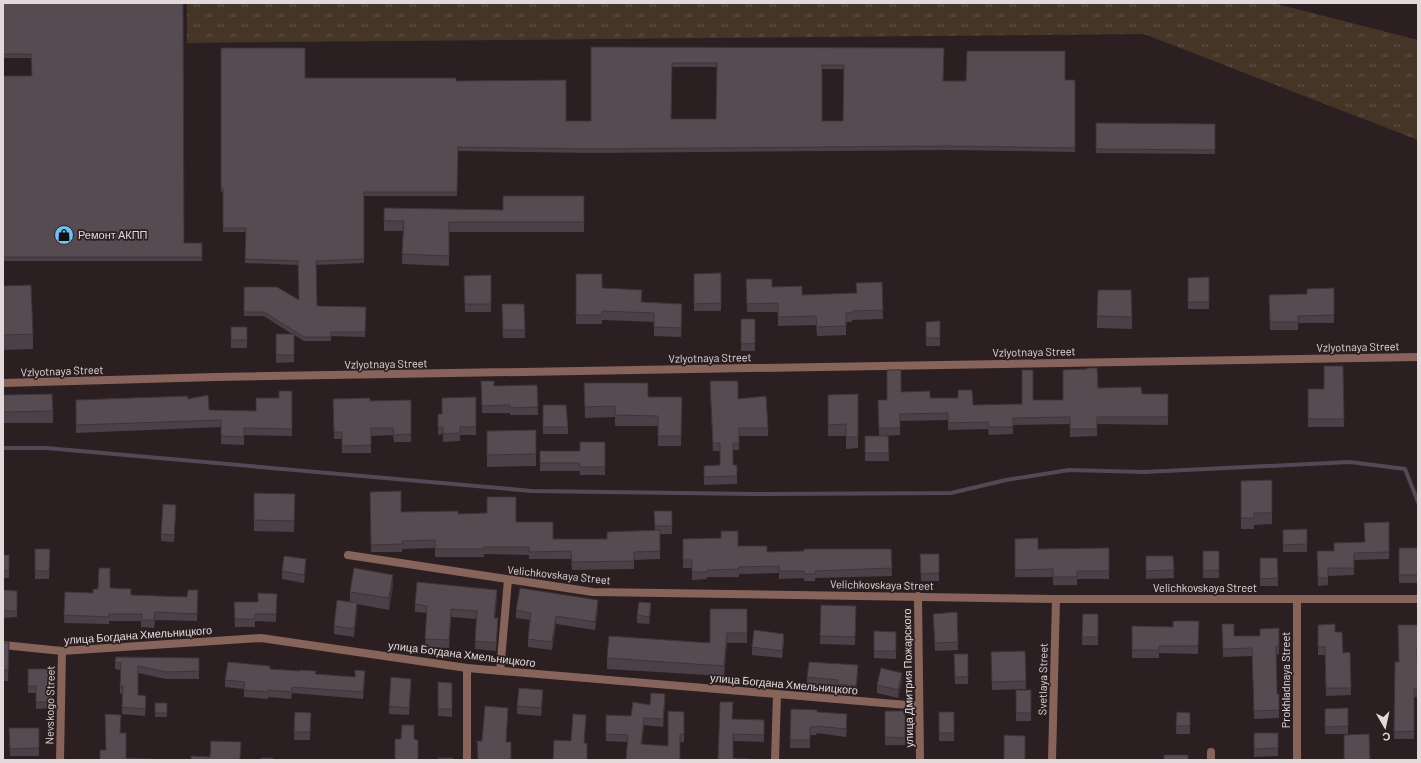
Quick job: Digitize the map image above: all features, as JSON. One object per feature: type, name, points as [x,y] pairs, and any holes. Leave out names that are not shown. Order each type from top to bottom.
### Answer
[{"type":"street","name":"Vzlyotnaya Street","points":[[3,383],[247,377],[1418,357]]},
{"type":"street","name":"Velichkovskaya Street","points":[[348,555],[593,592],[1056,599],[1418,599]]},
{"type":"street","points":[[500,670],[508,580]]},
{"type":"street","name":"улица Дмитрия Пожарского","points":[[918,596],[920,760]]},
{"type":"street","name":"Svetlaya Street","points":[[1052,760],[1056,599]]},
{"type":"street","name":"Prokhladnaya Street","points":[[1297,600],[1297,760]]},
{"type":"street","name":"улица Богдана Хмельницкого","points":[[3,645],[62,651],[261,638],[467,668],[919,706]]},
{"type":"street","name":"Nevskogo Street","points":[[60,760],[62,651]]},
{"type":"street","points":[[467,668],[467,760]]},
{"type":"street","points":[[775,760],[778,695]]},
{"type":"green space","points":[[187,3],[1273,3],[1418,40],[1418,140],[1144,34],[187,43]]},
{"type":"building","points":[[3,3],[183,3],[184,243],[202,243],[202,257],[3,257],[3,76],[32,76],[31,54],[3,54]]},
{"type":"building","points":[[591,47],[944,48],[943,81],[966,81],[967,51],[1065,51],[1065,80],[1075,80],[1075,148],[949,146],[592,149],[458,147],[457,192],[364,192],[364,259],[316,261],[317,306],[366,307],[365,332],[331,332],[331,337],[304,337],[264,312],[244,312],[244,287],[277,287],[299,300],[298,261],[245,259],[246,228],[223,228],[223,188],[221,188],[221,48],[305,48],[305,78],[456,78],[456,81],[566,80],[566,121],[591,121]],"holes":[[[672,63],[717,63],[716,119],[671,119]],[[822,65],[844,65],[843,121],[822,121]]]},
{"type":"building","points":[[1096,123],[1215,124],[1215,150],[1096,149]]},
{"type":"building","points":[[503,196],[584,196],[584,222],[449,222],[449,256],[402,254],[404,221],[384,221],[384,208],[503,210]]},
{"type":"building","points":[[721,273],[721,303],[694,304],[694,274]]},
{"type":"building","points":[[576,274],[602,274],[602,288],[642,290],[641,302],[682,304],[681,328],[654,327],[654,313],[602,311],[602,315],[576,315]]},
{"type":"building","points":[[491,275],[491,304],[465,304],[464,276]]},
{"type":"building","points":[[1209,277],[1209,302],[1188,302],[1188,278]]},
{"type":"building","points":[[746,279],[772,279],[772,287],[802,286],[802,295],[857,293],[856,283],[882,282],[883,310],[852,311],[852,313],[846,313],[846,326],[817,327],[816,316],[778,317],[778,303],[747,304]]},
{"type":"building","points":[[31,285],[33,334],[3,335],[3,286]]},
{"type":"building","points":[[1334,288],[1334,315],[1298,316],[1298,322],[1270,322],[1269,295],[1307,294],[1307,289]]},
{"type":"building","points":[[1098,290],[1131,290],[1132,317],[1097,316]]},
{"type":"building","points":[[502,304],[524,304],[525,330],[503,330]]},
{"type":"building","points":[[741,319],[755,319],[755,343],[741,344]]},
{"type":"building","points":[[940,321],[940,338],[926,338],[926,322]]},
{"type":"building","points":[[231,327],[247,327],[247,340],[231,340]]},
{"type":"building","points":[[276,334],[294,334],[294,355],[276,355]]},
{"type":"building","points":[[1324,366],[1343,366],[1344,419],[1308,419],[1308,389],[1324,389]]},
{"type":"building","points":[[1097,368],[1098,388],[1141,387],[1142,394],[1168,394],[1168,417],[1097,417],[1097,429],[1070,429],[1070,417],[1013,418],[1013,427],[989,427],[988,422],[948,423],[948,413],[900,414],[900,428],[879,428],[878,400],[887,400],[887,370],[901,370],[901,392],[930,391],[930,398],[958,398],[958,390],[972,390],[973,405],[1022,404],[1022,370],[1033,370],[1033,400],[1063,400],[1063,370]]},
{"type":"building","points":[[481,381],[494,381],[494,386],[537,385],[538,407],[510,408],[510,405],[482,406]]},
{"type":"building","points":[[710,381],[738,381],[738,399],[766,396],[768,428],[739,428],[739,443],[733,443],[733,465],[737,465],[737,476],[704,477],[704,466],[720,465],[720,443],[713,443]]},
{"type":"building","points":[[584,383],[648,383],[648,397],[682,397],[681,436],[658,436],[658,416],[615,415],[615,406],[585,407]]},
{"type":"building","points":[[279,391],[292,391],[292,429],[244,428],[244,437],[221,436],[221,420],[76,425],[76,400],[188,396],[188,399],[208,395],[209,410],[256,411],[256,398],[279,398]]},
{"type":"building","points":[[52,394],[53,411],[3,412],[3,395]]},
{"type":"building","points":[[858,394],[858,437],[846,437],[846,424],[828,425],[828,395]]},
{"type":"building","points":[[476,397],[476,427],[460,427],[460,433],[443,434],[443,427],[438,427],[438,414],[442,414],[442,398]]},
{"type":"building","points":[[370,398],[370,401],[411,400],[411,434],[394,435],[393,428],[371,428],[371,445],[342,446],[342,432],[334,432],[333,399]]},
{"type":"building","points":[[543,405],[566,405],[568,427],[543,427]]},
{"type":"building","points":[[536,430],[536,454],[487,455],[487,431]]},
{"type":"building","points":[[865,436],[888,436],[889,453],[865,453]]},
{"type":"building","points":[[580,442],[605,442],[605,467],[580,467],[580,463],[540,463],[540,451],[580,451]]},
{"type":"building","points":[[1272,480],[1272,513],[1254,513],[1254,518],[1241,518],[1241,481]]},
{"type":"building","points":[[401,491],[401,512],[458,511],[458,514],[487,513],[487,497],[516,497],[516,522],[553,522],[553,539],[607,539],[607,532],[660,530],[660,551],[634,552],[634,561],[572,562],[571,551],[529,552],[529,547],[435,549],[435,540],[402,541],[402,544],[371,545],[370,492]]},
{"type":"building","points":[[254,493],[295,494],[294,521],[254,520]]},
{"type":"building","points":[[163,504],[176,505],[174,535],[161,534]]},
{"type":"building","points":[[654,511],[672,511],[672,526],[655,526]]},
{"type":"building","points":[[1389,522],[1389,552],[1354,553],[1354,568],[1328,568],[1328,578],[1318,578],[1317,551],[1334,551],[1334,543],[1365,542],[1364,523]]},
{"type":"building","points":[[1307,529],[1307,544],[1283,545],[1283,530]]},
{"type":"building","points":[[721,531],[738,531],[738,546],[767,546],[767,552],[804,551],[804,549],[891,549],[892,568],[815,571],[815,574],[804,574],[804,571],[779,571],[779,566],[739,567],[739,569],[692,572],[692,560],[683,560],[683,539],[721,538]]},
{"type":"building","points":[[1038,538],[1038,549],[1109,548],[1109,571],[1077,571],[1077,577],[1053,577],[1053,569],[1015,570],[1015,539]]},
{"type":"building","points":[[1399,548],[1418,548],[1418,575],[1399,575]]},
{"type":"building","points":[[35,549],[50,549],[49,571],[35,571]]},
{"type":"building","points":[[1203,551],[1219,551],[1219,570],[1203,571]]},
{"type":"building","points":[[920,554],[939,554],[939,573],[921,574]]},
{"type":"building","points":[[3,555],[9,555],[9,571],[3,570]]},
{"type":"building","points":[[284,556],[306,559],[304,575],[282,571]]},
{"type":"building","points":[[1146,556],[1173,556],[1174,570],[1146,571]]},
{"type":"building","points":[[1260,558],[1277,558],[1278,578],[1260,579]]},
{"type":"building","points":[[99,568],[110,568],[110,588],[131,589],[131,595],[187,597],[188,590],[198,590],[197,614],[155,612],[154,620],[141,620],[142,614],[109,614],[109,617],[64,615],[65,592],[93,593],[93,589],[98,589]]},
{"type":"building","points":[[354,568],[393,575],[389,598],[350,592]]},
{"type":"building","points":[[417,582],[497,590],[494,618],[498,618],[496,643],[475,641],[477,611],[451,609],[449,640],[425,639],[427,606],[415,604]]},
{"type":"building","points":[[520,588],[598,600],[595,622],[556,616],[552,642],[528,639],[531,613],[516,610]]},
{"type":"building","points":[[3,590],[17,591],[17,611],[3,611]]},
{"type":"building","points":[[258,593],[277,594],[276,614],[255,614],[255,619],[235,619],[234,602],[258,602]]},
{"type":"building","points":[[337,600],[357,603],[354,629],[334,626]]},
{"type":"building","points":[[639,602],[651,603],[649,617],[637,615]]},
{"type":"building","points":[[821,605],[856,606],[855,637],[820,636]]},
{"type":"building","points":[[710,609],[747,609],[747,633],[727,633],[724,666],[607,658],[609,636],[710,643]]},
{"type":"building","points":[[957,612],[958,642],[935,643],[933,614]]},
{"type":"building","points":[[1083,614],[1098,614],[1098,637],[1082,637]]},
{"type":"building","points":[[1173,621],[1199,621],[1198,646],[1159,646],[1159,650],[1132,650],[1132,626],[1173,627]]},
{"type":"building","points":[[1222,624],[1234,624],[1234,636],[1260,636],[1260,629],[1279,628],[1279,646],[1276,646],[1277,694],[1279,694],[1279,710],[1254,711],[1252,648],[1223,649]]},
{"type":"building","points":[[1335,624],[1335,632],[1342,632],[1343,653],[1350,652],[1351,688],[1326,688],[1325,647],[1318,647],[1318,625]]},
{"type":"building","points":[[1398,625],[1418,625],[1418,689],[1414,689],[1414,731],[1394,732],[1395,662],[1399,662]]},
{"type":"building","points":[[754,630],[784,634],[782,651],[752,647]]},
{"type":"building","points":[[874,631],[896,632],[896,651],[874,651]]},
{"type":"building","points":[[3,642],[9,642],[8,670],[3,670]]},
{"type":"building","points":[[1025,651],[1026,681],[992,682],[991,652]]},
{"type":"building","points":[[954,654],[968,654],[968,677],[955,677]]},
{"type":"building","points":[[116,657],[199,658],[199,671],[166,672],[138,666],[138,695],[146,696],[145,709],[122,707],[123,686],[120,686],[121,663],[115,662]]},
{"type":"building","points":[[228,662],[270,666],[270,669],[316,671],[315,674],[355,677],[355,670],[365,671],[363,692],[292,687],[291,692],[244,690],[245,682],[225,680]]},
{"type":"building","points":[[809,662],[858,665],[856,686],[838,684],[838,680],[807,677]]},
{"type":"building","points":[[881,668],[902,673],[898,690],[877,685]]},
{"type":"building","points":[[28,669],[55,669],[54,686],[51,686],[52,702],[36,702],[36,686],[28,686]]},
{"type":"building","points":[[391,677],[411,679],[409,708],[389,706]]},
{"type":"building","points":[[438,682],[452,683],[452,709],[438,709]]},
{"type":"building","points":[[519,688],[543,690],[541,708],[517,706]]},
{"type":"building","points":[[1016,690],[1031,690],[1031,713],[1016,713]]},
{"type":"building","points":[[651,693],[665,694],[663,719],[644,718],[641,744],[668,746],[668,711],[684,712],[684,734],[680,734],[680,760],[626,760],[628,735],[606,734],[606,715],[631,716],[633,702],[650,705]]},
{"type":"building","points":[[720,702],[733,702],[732,719],[764,720],[764,735],[733,734],[733,758],[751,760],[718,760]]},
{"type":"building","points":[[155,703],[167,703],[167,713],[155,713]]},
{"type":"building","points":[[485,706],[508,708],[506,742],[511,742],[511,759],[509,760],[478,760],[477,741],[482,741]]},
{"type":"building","points":[[1348,708],[1348,726],[1325,727],[1325,709]]},
{"type":"building","points":[[791,709],[817,710],[817,712],[847,714],[846,729],[817,726],[810,727],[810,740],[790,740]]},
{"type":"building","points":[[885,711],[905,711],[905,738],[885,737]]},
{"type":"building","points":[[295,712],[311,713],[310,732],[294,732]]},
{"type":"building","points":[[939,712],[954,712],[954,733],[939,733]]},
{"type":"building","points":[[1177,712],[1190,713],[1190,726],[1176,726]]},
{"type":"building","points":[[105,714],[121,715],[120,733],[126,733],[126,758],[152,760],[100,760],[100,750],[106,750]]},
{"type":"building","points":[[573,714],[586,715],[584,743],[587,743],[587,760],[553,760],[554,740],[571,741]]},
{"type":"building","points":[[402,725],[414,725],[414,739],[418,740],[418,760],[395,760],[395,739],[401,739]]},
{"type":"building","points":[[9,728],[39,728],[39,748],[10,749]]},
{"type":"building","points":[[1254,733],[1278,733],[1278,748],[1254,749]]},
{"type":"building","points":[[1369,734],[1370,760],[1344,760],[1344,735]]},
{"type":"building","points":[[1004,735],[1025,736],[1025,760],[1004,760]]},
{"type":"building","points":[[211,741],[241,742],[240,760],[191,760],[191,756],[210,757]]},
{"type":"building","points":[[1164,755],[1188,755],[1188,760],[1164,760]]},
{"type":"building","points":[[261,758],[273,758],[273,760],[261,760]]},
{"type":"building","points":[[438,758],[453,758],[453,760],[438,760]]},
{"type":"waterway","points":[[3,448],[46,448],[532,491],[753,494],[951,493],[1006,480],[1069,470],[1144,472],[1350,462],[1405,469],[1418,502]]},
{"type":"place","name":"Ремонт АКПП","points":[[64,235]]}]
